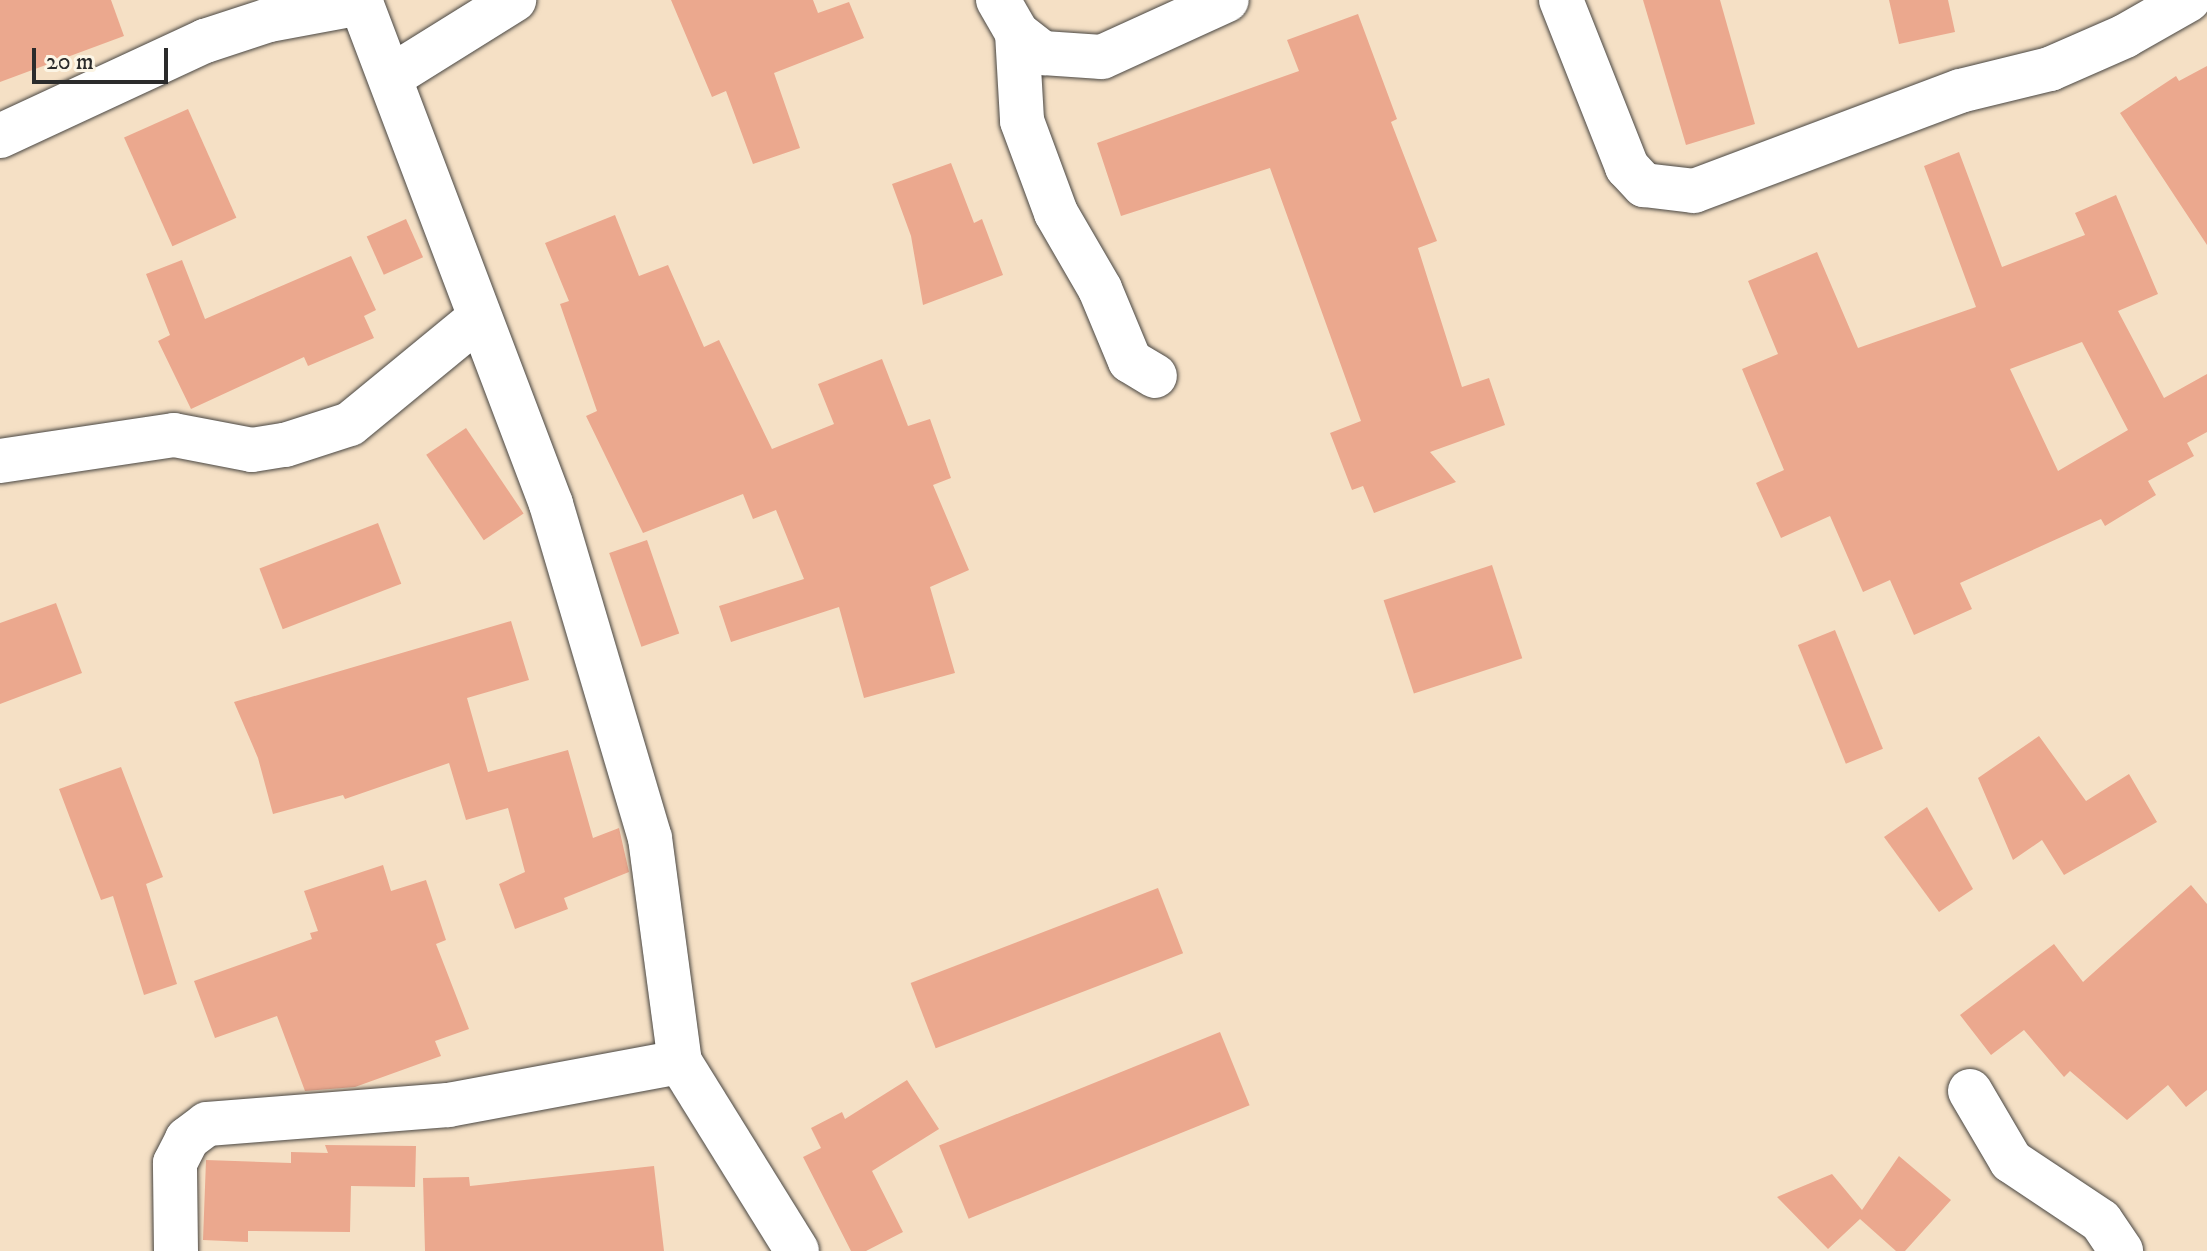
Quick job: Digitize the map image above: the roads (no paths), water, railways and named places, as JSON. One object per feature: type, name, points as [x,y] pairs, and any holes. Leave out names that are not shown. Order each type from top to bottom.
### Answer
[{"type":"street","points":[[392,76],[514,0]]},
{"type":"street","points":[[1007,17],[1043,53],[1102,57],[1227,0]]},
{"type":"street","points":[[1561,0],[1627,167],[1644,185],[1694,191],[1960,91],[2050,69],[2125,36],[2188,0]]},
{"type":"street","points":[[0,136],[205,41],[269,20],[360,2],[392,76],[479,318],[551,504],[650,838],[680,1062],[797,1251]]},
{"type":"street","points":[[1007,17],[1022,121],[1056,213],[1100,289],[1130,361],[1155,376]]},
{"type":"street","points":[[0,461],[174,435],[252,450],[285,445],[350,424],[479,318]]},
{"type":"street","points":[[176,1251],[175,1163],[187,1139],[207,1124],[448,1105],[680,1062]]},
{"type":"street","points":[[1970,1091],[2011,1161],[2101,1221],[2121,1251]]}]
